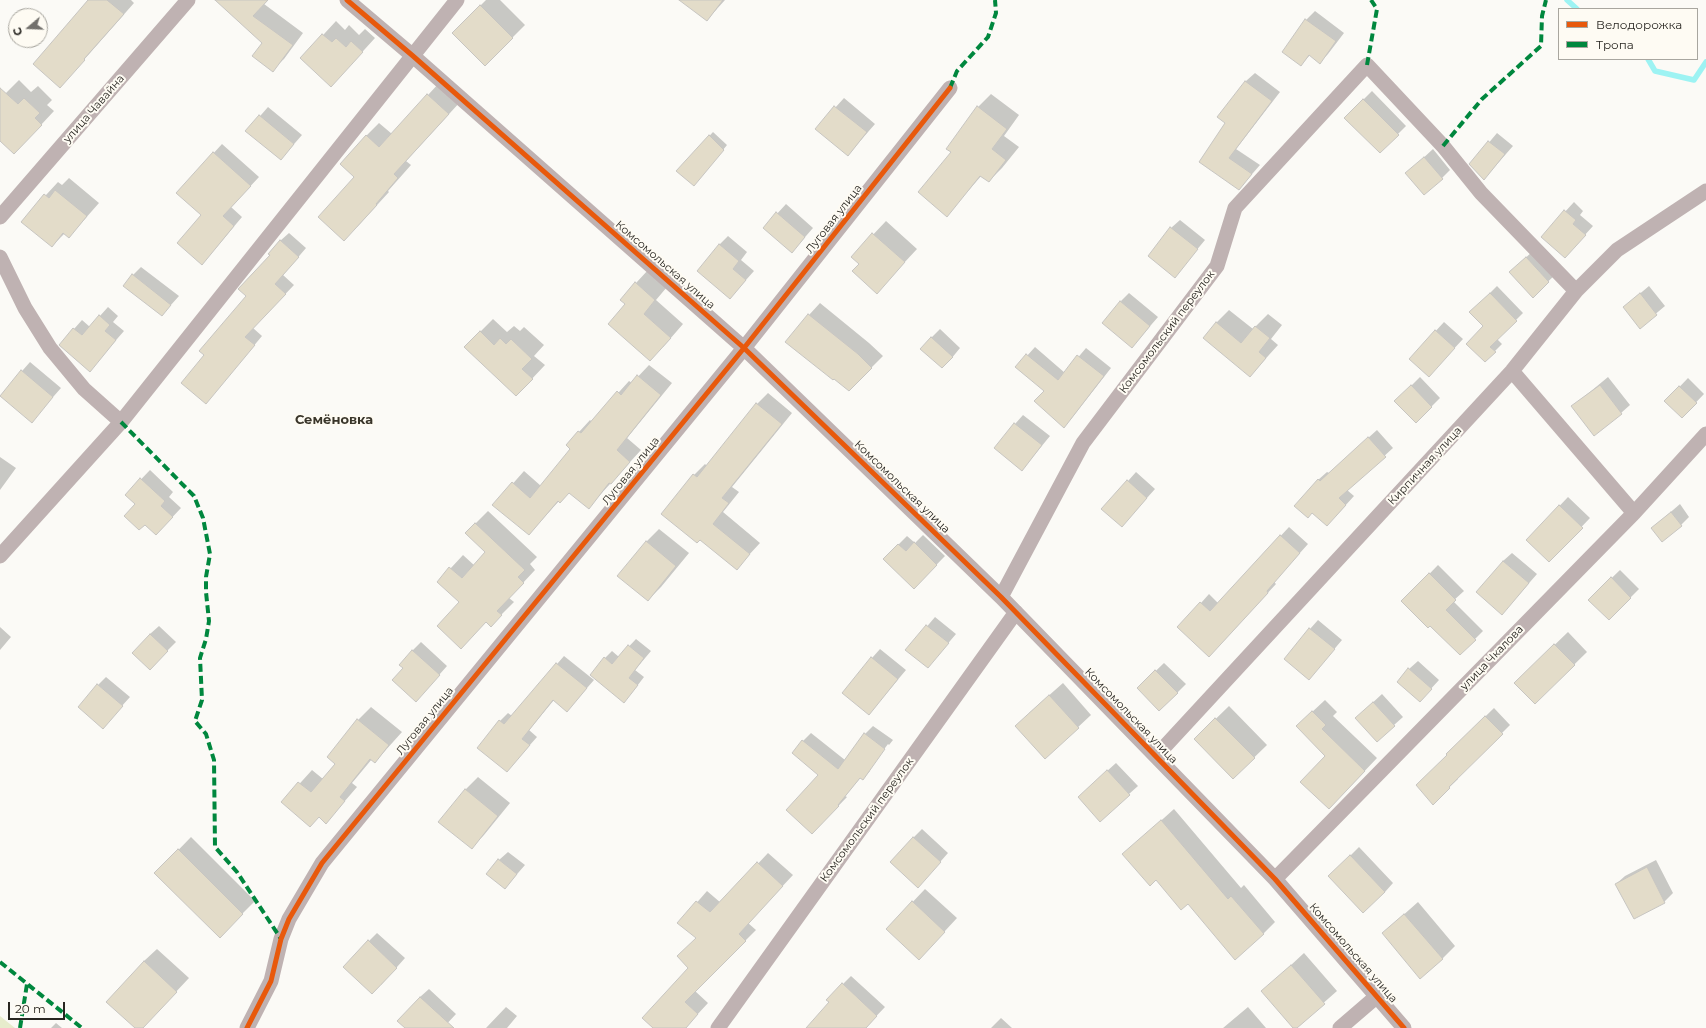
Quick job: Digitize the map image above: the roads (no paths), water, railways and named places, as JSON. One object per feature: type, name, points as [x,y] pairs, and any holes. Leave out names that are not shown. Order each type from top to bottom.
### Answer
[{"type":"street","name":"улица Чавайна","points":[[0,217],[188,0]]},
{"type":"street","name":"Комсомольская улица","points":[[347,0],[413,56],[744,348],[1001,597],[1275,879],[1404,1028]]},
{"type":"street","points":[[0,556],[121,422],[457,0]]},
{"type":"street","name":"Комсомольский переулок","points":[[1001,597],[1083,443],[1217,266],[1234,208],[1366,65],[1443,146],[1481,193],[1576,291]]},
{"type":"street","name":"Луговая улица","points":[[247,1028],[271,981],[281,939],[289,919],[322,863],[744,348],[950,88]]},
{"type":"street","name":"Кирпичная улица","points":[[1156,756],[1512,371],[1576,291],[1617,250],[1706,191]]},
{"type":"street","points":[[0,257],[25,308],[50,348],[84,389],[121,422]]},
{"type":"street","points":[[1512,371],[1634,513]]},
{"type":"street","name":"улица Чкалова","points":[[1275,879],[1634,513],[1706,434]]},
{"type":"street","name":"Комсомольский переулок","points":[[718,1028],[1016,612]]},
{"type":"street","points":[[1340,1028],[1376,997]]},
{"type":"waterway","points":[[1567,0],[1576,8]]},
{"type":"waterway","points":[[1649,60],[1655,71],[1694,80],[1706,62]]},
{"type":"district","name":"Семёновка","points":[[334,420]]}]
